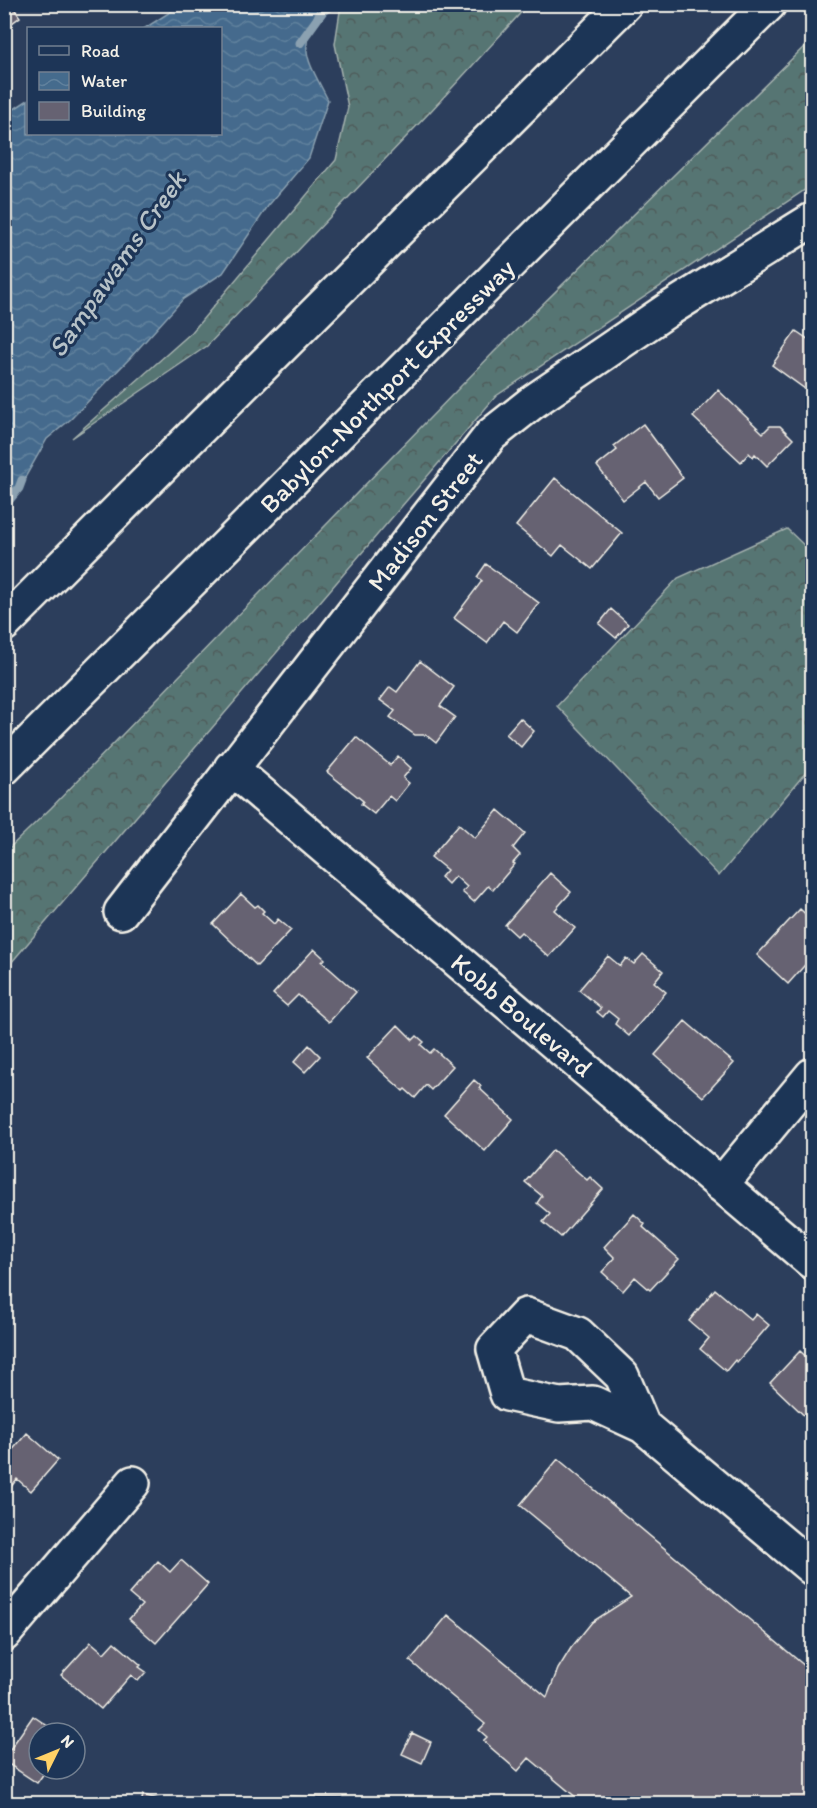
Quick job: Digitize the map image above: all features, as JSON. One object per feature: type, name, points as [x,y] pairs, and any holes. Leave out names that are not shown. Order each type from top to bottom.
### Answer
[{"type":"street","points":[[4,624],[626,4]]},
{"type":"street","name":"Babylon-Northport Expressway","points":[[4,768],[769,4]]},
{"type":"street","name":"Madison Street","points":[[121,912],[491,435],[534,401],[669,309],[804,237]]},
{"type":"street","name":"Kobb Boulevard","points":[[231,768],[813,1262]]},
{"type":"street","points":[[721,1185],[813,1075]]},
{"type":"street","points":[[643,1426],[813,1568]]},
{"type":"street","points":[[4,1634],[133,1483]]},
{"type":"green space","points":[[341,5],[528,5],[429,113],[207,346],[72,438],[192,332],[336,160],[348,107],[335,44]]},
{"type":"green space","points":[[812,39],[812,185],[496,396],[5,970],[5,852],[51,808],[494,352]]},
{"type":"green space","points":[[787,529],[812,553],[812,765],[719,876],[557,706],[678,578]]},
{"type":"water","points":[[181,5],[319,5],[308,34],[307,54],[328,100],[309,158],[268,206],[223,273],[183,299],[71,419],[47,439],[19,488],[5,506],[5,115],[27,101],[27,135],[222,135],[222,27],[147,27]]},
{"type":"building","points":[[4,4],[11,4],[20,17],[4,29]]},
{"type":"building","points":[[796,331],[812,342],[812,394],[772,365]]},
{"type":"building","points":[[718,390],[763,433],[770,426],[780,426],[793,439],[767,466],[755,454],[753,457],[749,453],[741,462],[693,417]]},
{"type":"building","points":[[643,424],[683,478],[658,497],[646,482],[623,500],[597,466],[617,450],[614,446]]},
{"type":"building","points":[[555,478],[622,533],[592,569],[562,545],[553,556],[516,526]]},
{"type":"building","points":[[486,564],[539,603],[517,632],[503,621],[487,643],[454,618],[482,581],[477,577]]},
{"type":"building","points":[[611,609],[628,624],[616,638],[599,624]]},
{"type":"building","points":[[420,661],[454,687],[440,706],[455,717],[436,743],[426,735],[415,735],[390,717],[395,711],[380,700],[390,687],[397,692]]},
{"type":"building","points":[[520,718],[534,731],[521,747],[506,734]]},
{"type":"building","points":[[356,737],[390,765],[398,756],[411,768],[403,778],[409,783],[395,801],[389,796],[374,814],[361,804],[363,801],[327,772]]},
{"type":"building","points":[[498,810],[525,833],[513,848],[520,855],[493,890],[488,886],[474,902],[462,892],[467,887],[455,876],[448,884],[441,877],[447,870],[431,857],[459,824],[475,838]]},
{"type":"building","points":[[550,873],[571,892],[555,910],[575,928],[549,957],[521,932],[517,936],[505,925]]},
{"type":"building","points":[[241,894],[255,907],[258,905],[264,911],[262,913],[274,924],[278,919],[291,930],[257,966],[213,924]]},
{"type":"building","points":[[800,909],[812,920],[812,957],[788,984],[757,955]]},
{"type":"building","points":[[314,949],[325,959],[322,962],[356,992],[329,1022],[298,995],[287,1006],[273,994]]},
{"type":"building","points":[[643,954],[663,971],[654,982],[666,992],[629,1036],[615,1024],[618,1019],[608,1011],[603,1017],[597,1012],[601,1008],[579,990],[608,956],[620,966],[626,958],[634,964]]},
{"type":"building","points":[[685,1021],[734,1063],[703,1097],[655,1055]]},
{"type":"building","points":[[398,1025],[413,1040],[417,1036],[424,1042],[421,1045],[430,1053],[434,1049],[453,1066],[431,1090],[426,1085],[415,1098],[405,1089],[403,1091],[367,1058]]},
{"type":"building","points":[[309,1045],[320,1056],[305,1072],[294,1062]]},
{"type":"building","points":[[474,1080],[481,1086],[479,1088],[513,1119],[485,1151],[444,1114]]},
{"type":"building","points":[[553,1150],[587,1180],[590,1177],[603,1189],[561,1237],[543,1222],[550,1214],[537,1203],[542,1196],[525,1182]]},
{"type":"building","points":[[634,1214],[645,1224],[643,1227],[679,1259],[650,1290],[635,1277],[623,1291],[602,1272],[615,1258],[604,1247]]},
{"type":"building","points":[[715,1289],[751,1320],[756,1314],[769,1325],[737,1362],[735,1360],[726,1371],[700,1349],[709,1338],[689,1321]]},
{"type":"building","points":[[800,1351],[812,1362],[810,1364],[812,1367],[812,1423],[770,1383]]},
{"type":"building","points":[[27,1433],[58,1460],[31,1491],[17,1479],[6,1493],[4,1460]]},
{"type":"building","points":[[558,1459],[812,1672],[812,1799],[809,1796],[803,1804],[584,1804],[529,1758],[518,1771],[483,1741],[487,1737],[479,1730],[485,1724],[410,1661],[448,1615],[547,1697],[558,1669],[592,1622],[631,1597],[520,1505]]},
{"type":"building","points":[[181,1560],[208,1584],[156,1643],[129,1619],[142,1605],[129,1594],[158,1561],[170,1572]]},
{"type":"building","points":[[91,1642],[104,1653],[114,1642],[146,1672],[138,1681],[131,1675],[101,1709],[61,1675]]},
{"type":"building","points":[[33,1716],[40,1721],[30,1721]]},
{"type":"building","points":[[27,1725],[27,1776],[4,1761]]},
{"type":"building","points":[[412,1733],[431,1742],[422,1763],[402,1754]]},
{"type":"building","points":[[143,1795],[177,1804],[141,1804]]},
{"type":"building","points":[[284,1796],[344,1798],[344,1800],[373,1801],[373,1804],[284,1804]]},
{"type":"waterway","name":"Sampawams Creek","points":[[300,43],[323,11],[333,4]]},
{"type":"waterway","name":"Sampawams Creek","points":[[4,506],[19,488],[22,480]]}]
